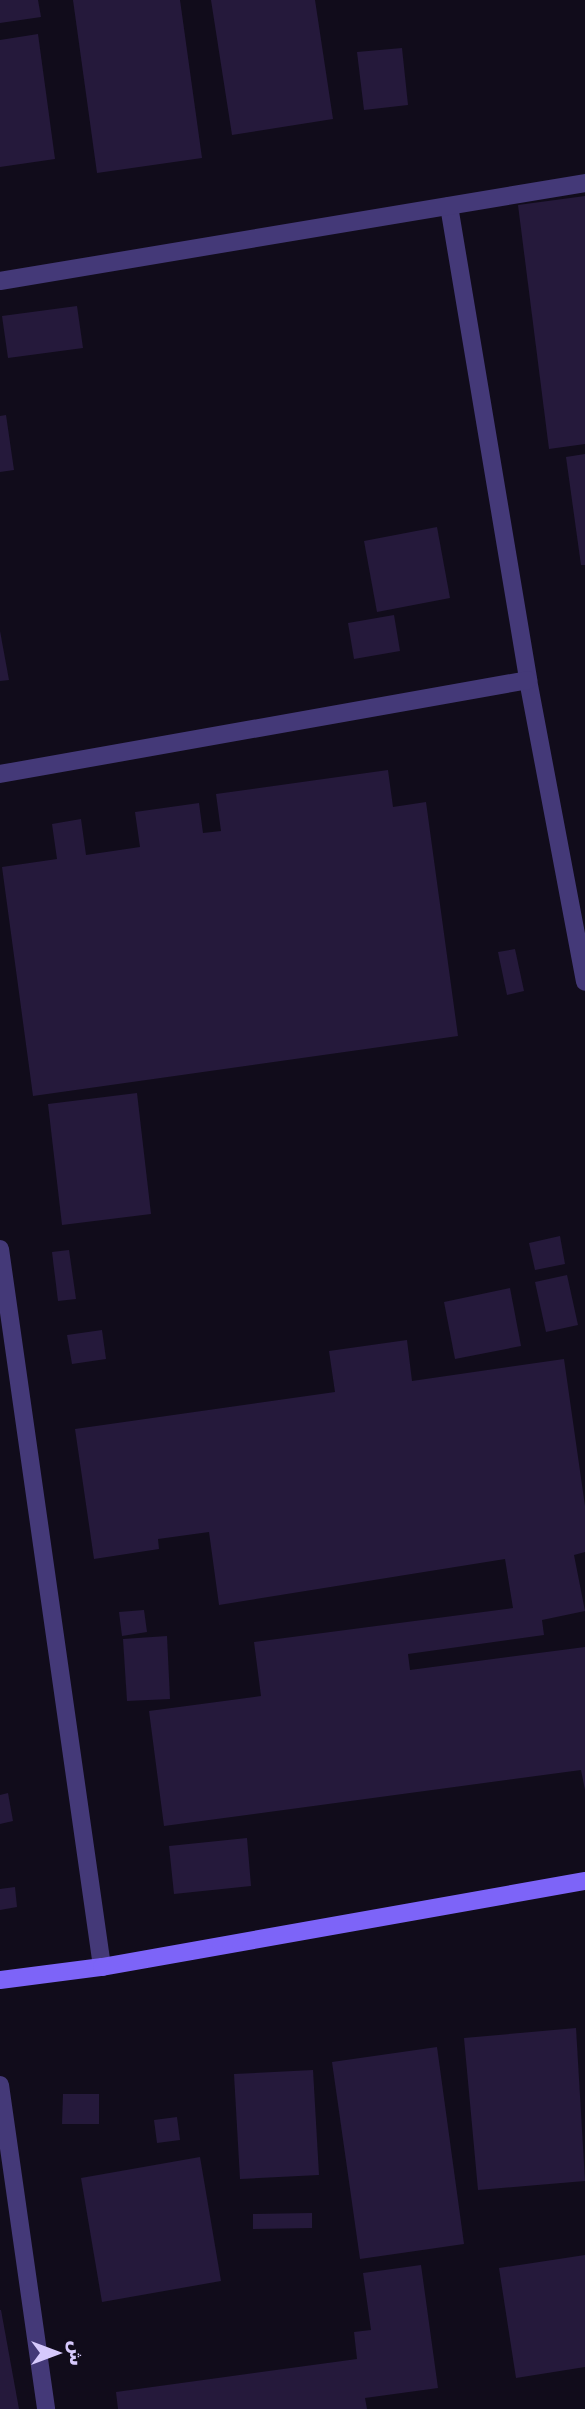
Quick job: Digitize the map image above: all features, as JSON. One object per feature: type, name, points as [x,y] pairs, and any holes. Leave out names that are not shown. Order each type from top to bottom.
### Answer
[{"type":"street","points":[[0,281],[585,183]]},
{"type":"street","points":[[449,206],[528,680],[585,982]]},
{"type":"street","points":[[0,774],[528,680]]},
{"type":"street","points":[[0,1249],[102,1967]]},
{"type":"street","points":[[0,1980],[102,1967],[585,1881]]},
{"type":"street","points":[[0,2085],[46,2409]]},
{"type":"building","points":[[0,0],[38,0],[41,17],[0,23]]},
{"type":"building","points":[[73,0],[180,0],[202,158],[97,173]]},
{"type":"building","points":[[211,0],[315,0],[333,119],[232,135]]},
{"type":"building","points":[[38,34],[55,159],[0,167],[0,40]]},
{"type":"building","points":[[402,48],[408,105],[364,110],[357,52]]},
{"type":"building","points":[[585,196],[585,444],[549,449],[518,205]]},
{"type":"building","points":[[77,306],[83,348],[8,358],[2,316]]},
{"type":"building","points":[[6,415],[14,470],[0,472],[0,416]]},
{"type":"building","points":[[585,454],[585,565],[581,565],[566,457]]},
{"type":"building","points":[[437,527],[450,598],[377,612],[364,541]]},
{"type":"building","points":[[394,615],[400,651],[354,659],[348,623]]},
{"type":"building","points":[[0,631],[9,680],[0,681]]},
{"type":"building","points":[[388,770],[393,807],[426,802],[458,1036],[33,1096],[2,867],[57,859],[52,824],[81,819],[86,855],[140,847],[135,812],[199,803],[203,833],[221,831],[216,794]]},
{"type":"building","points":[[515,949],[524,991],[507,995],[498,952]]},
{"type":"building","points":[[137,1093],[151,1214],[62,1225],[48,1104]]},
{"type":"building","points":[[560,1236],[565,1264],[535,1270],[529,1243]]},
{"type":"building","points":[[69,1250],[76,1299],[58,1301],[52,1252]]},
{"type":"building","points":[[567,1275],[578,1325],[546,1332],[535,1282]]},
{"type":"building","points":[[510,1288],[521,1346],[455,1359],[444,1302]]},
{"type":"building","points":[[102,1330],[106,1359],[72,1364],[67,1335]]},
{"type":"building","points":[[407,1340],[412,1381],[564,1359],[585,1506],[585,1552],[574,1555],[585,1611],[542,1620],[544,1635],[408,1654],[410,1670],[585,1647],[585,1790],[581,1770],[164,1826],[149,1711],[261,1696],[254,1642],[513,1608],[505,1559],[219,1605],[209,1532],[158,1539],[159,1549],[94,1559],[75,1429],[335,1392],[329,1351]]},
{"type":"building","points":[[144,1610],[147,1632],[122,1636],[119,1612]]},
{"type":"building","points":[[167,1636],[170,1699],[127,1701],[123,1639]]},
{"type":"building","points":[[8,1793],[13,1821],[0,1824],[0,1795]]},
{"type":"building","points":[[247,1838],[251,1886],[174,1894],[169,1846]]},
{"type":"building","points":[[15,1887],[17,1907],[0,1910],[0,1889]]},
{"type":"building","points":[[576,2028],[585,2181],[478,2190],[464,2038]]},
{"type":"building","points":[[437,2047],[464,2244],[360,2259],[332,2062]]},
{"type":"building","points":[[313,2070],[319,2175],[240,2179],[234,2074]]},
{"type":"building","points":[[63,2094],[99,2094],[99,2124],[62,2124]]},
{"type":"building","points":[[177,2117],[180,2140],[157,2143],[154,2120]]},
{"type":"building","points":[[200,2157],[221,2281],[102,2302],[81,2178]]},
{"type":"building","points":[[312,2213],[312,2228],[253,2229],[253,2214]]},
{"type":"building","points":[[585,2255],[585,2367],[516,2378],[499,2268]]},
{"type":"building","points":[[421,2265],[438,2388],[365,2398],[367,2409],[118,2409],[116,2392],[357,2359],[354,2332],[371,2330],[363,2273]]},
{"type":"building","points":[[1,2310],[19,2409],[0,2409]]}]
